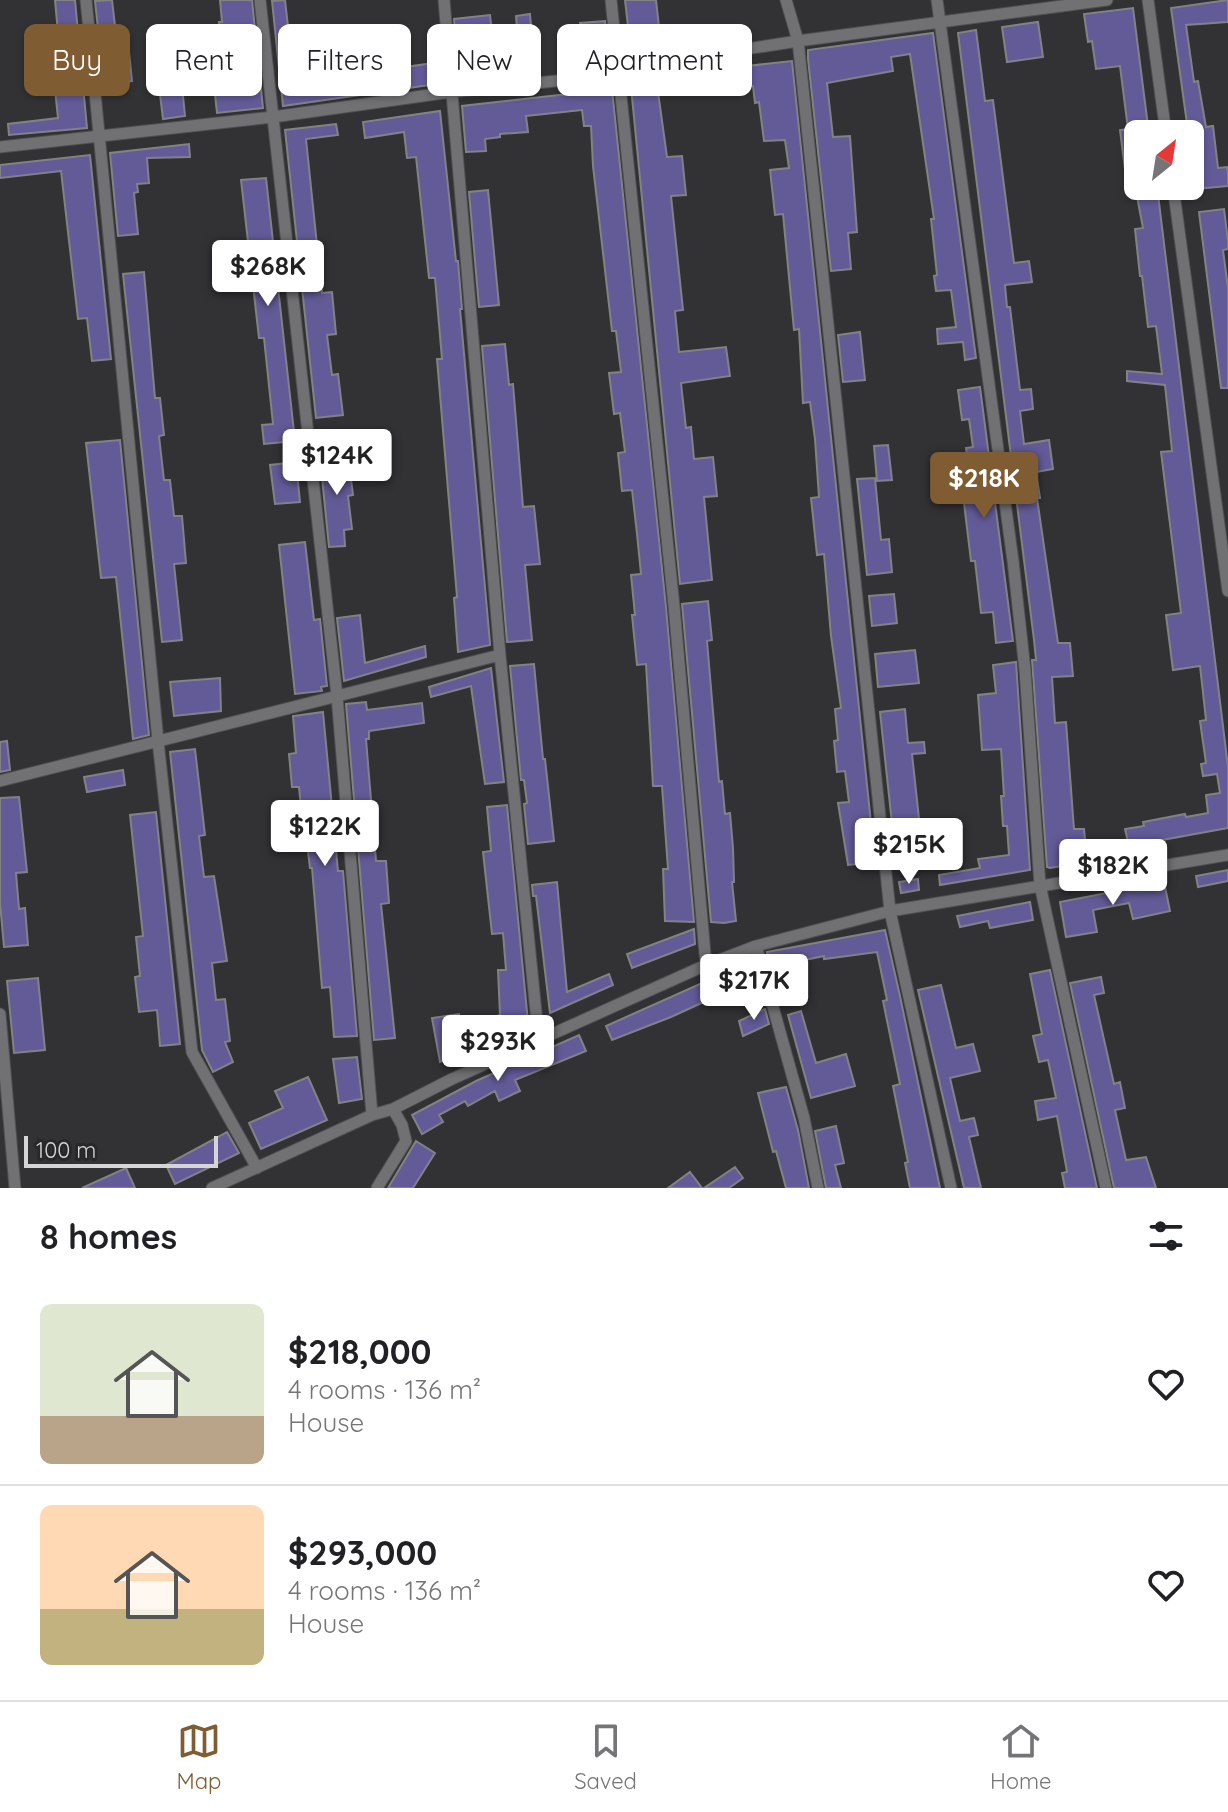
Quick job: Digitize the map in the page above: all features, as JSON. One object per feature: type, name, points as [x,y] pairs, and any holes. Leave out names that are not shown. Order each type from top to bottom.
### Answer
[{"type":"street","points":[[86,0],[158,741],[192,1052],[257,1168]]},
{"type":"street","points":[[260,0],[337,696],[372,1115]]},
{"type":"street","points":[[444,0],[446,24]]},
{"type":"street","points":[[611,0],[613,24]]},
{"type":"street","points":[[786,0],[798,41],[890,911],[951,1188]]},
{"type":"street","points":[[937,0],[1022,639],[1040,885],[1106,1188]]},
{"type":"street","points":[[752,48],[1107,0]]},
{"type":"street","points":[[1148,0],[1164,120]]},
{"type":"street","points":[[0,147],[273,117],[427,95]]},
{"type":"street","points":[[451,96],[500,655],[539,1042]]},
{"type":"street","points":[[621,96],[674,606],[706,965]]},
{"type":"street","points":[[1175,200],[1228,591]]},
{"type":"street","points":[[0,781],[500,655]]},
{"type":"street","points":[[212,1188],[372,1115],[393,1109],[452,1079],[706,965],[756,946],[890,911],[1228,855]]},
{"type":"street","points":[[756,946],[804,1118],[808,1151],[818,1188]]},
{"type":"street","points":[[0,1014],[15,1188]]},
{"type":"street","points":[[377,1188],[406,1141],[393,1109]]},
{"type":"building","points":[[55,0],[75,0],[77,24],[57,24]]},
{"type":"building","points":[[112,0],[115,24],[97,24],[95,1]]},
{"type":"building","points":[[220,0],[252,0],[254,24],[219,24],[222,22]]},
{"type":"building","points":[[285,0],[288,24],[278,24],[278,58],[272,1]]},
{"type":"building","points":[[625,0],[656,0],[659,24],[628,24]]},
{"type":"building","points":[[1228,0],[1228,22],[1186,25],[1194,82],[1198,81],[1206,127],[1213,126],[1218,168],[1227,167],[1228,186],[1204,188],[1204,120],[1186,120],[1171,8]]},
{"type":"building","points":[[1133,8],[1147,120],[1127,120],[1120,66],[1096,69],[1084,14]]},
{"type":"building","points":[[530,14],[531,24],[517,24],[516,16]]},
{"type":"building","points":[[490,15],[491,24],[454,24],[454,19]]},
{"type":"building","points":[[605,21],[605,24],[580,24]]},
{"type":"building","points":[[1038,22],[1043,57],[1007,62],[1002,27]]},
{"type":"building","points":[[976,30],[985,101],[993,100],[1014,263],[1029,261],[1032,282],[1005,285],[1007,307],[1010,307],[1020,390],[1031,389],[1033,409],[1020,411],[1024,444],[1049,440],[1053,469],[1036,472],[1040,498],[1037,498],[1058,643],[1070,643],[1073,676],[1052,677],[1055,723],[1066,722],[1074,829],[1084,829],[1087,862],[1050,868],[1047,867],[1032,660],[1036,660],[1034,640],[958,33]]},
{"type":"building","points":[[933,33],[976,358],[965,360],[963,342],[938,344],[937,329],[956,327],[951,290],[936,291],[931,219],[934,219],[910,54],[891,57],[893,71],[827,83],[833,137],[850,136],[857,232],[848,233],[851,269],[831,271],[808,59],[808,50]]},
{"type":"building","points":[[792,61],[875,862],[848,865],[838,803],[849,802],[845,771],[837,772],[835,709],[841,708],[824,554],[817,555],[811,498],[819,497],[815,439],[810,402],[803,403],[799,329],[794,330],[783,214],[775,215],[770,170],[789,168],[785,140],[764,141],[759,102],[755,103],[752,86],[752,65]]},
{"type":"building","points":[[427,64],[427,85],[411,88],[411,66]]},
{"type":"building","points":[[557,95],[613,96],[666,607],[694,922],[665,921],[663,869],[668,869],[662,786],[653,786],[646,664],[637,665],[631,575],[641,574],[632,490],[622,491],[618,453],[625,452],[620,413],[614,414],[609,373],[621,372],[616,331],[612,331],[591,126],[584,126],[582,110],[526,116],[528,132],[500,134],[500,137],[485,139],[486,151],[466,152],[462,106]]},
{"type":"building","points":[[56,96],[84,96],[87,128],[9,135],[8,124],[58,118]]},
{"type":"building","points":[[160,96],[183,96],[185,116],[163,119]]},
{"type":"building","points":[[215,96],[262,96],[263,108],[217,113]]},
{"type":"building","points":[[282,96],[353,96],[283,106]]},
{"type":"building","points":[[632,96],[659,96],[667,157],[682,156],[686,195],[671,196],[683,310],[675,311],[679,352],[726,347],[730,376],[681,383],[686,428],[691,427],[694,459],[713,457],[717,496],[704,497],[712,580],[680,584]]},
{"type":"building","points":[[440,111],[458,261],[490,643],[458,652],[454,598],[457,597],[437,359],[442,359],[435,278],[429,278],[416,157],[407,158],[404,132],[365,138],[363,122]]},
{"type":"building","points":[[336,124],[338,135],[306,139],[322,293],[332,292],[336,334],[327,335],[332,375],[338,374],[343,415],[316,418],[285,130]]},
{"type":"building","points":[[1120,130],[1124,130],[1124,161]]},
{"type":"building","points":[[189,144],[190,157],[147,158],[149,183],[137,184],[138,192],[134,193],[138,234],[118,236],[110,153]]},
{"type":"building","points":[[90,155],[111,359],[92,361],[87,318],[78,319],[61,171],[0,178],[0,165]]},
{"type":"building","points":[[266,178],[295,441],[264,444],[262,425],[273,424],[264,338],[259,338],[241,180]]},
{"type":"building","points":[[488,190],[499,305],[479,307],[469,192]]},
{"type":"building","points":[[1138,200],[1159,200],[1228,767],[1228,828],[1129,846],[1125,829],[1144,826],[1143,822],[1208,813],[1206,795],[1220,793],[1217,774],[1203,776],[1201,764],[1206,763],[1200,721],[1206,720],[1200,666],[1173,670],[1166,615],[1181,613],[1161,452],[1172,451],[1165,385],[1127,381],[1127,371],[1162,374],[1156,326],[1148,327],[1140,276],[1135,229],[1143,228]]},
{"type":"building","points":[[1224,209],[1228,241],[1228,249],[1223,250],[1228,288],[1228,388],[1221,388],[1199,212]]},
{"type":"building","points":[[144,272],[155,398],[160,398],[164,435],[159,436],[164,480],[170,480],[174,516],[182,516],[186,563],[174,564],[182,640],[162,642],[123,274]]},
{"type":"building","points":[[860,332],[865,380],[843,382],[838,335]]},
{"type":"building","points":[[505,344],[509,385],[513,384],[523,507],[534,506],[540,564],[525,565],[532,640],[507,642],[482,346]]},
{"type":"building","points":[[980,387],[1013,641],[996,643],[993,612],[981,613],[963,495],[973,494],[966,448],[973,447],[969,419],[962,420],[958,390]]},
{"type":"building","points":[[120,440],[149,735],[133,739],[116,577],[101,578],[86,443]]},
{"type":"building","points":[[888,445],[892,480],[877,481],[874,446]]},
{"type":"building","points":[[348,455],[353,495],[348,496],[352,529],[344,530],[345,546],[329,547],[320,458]]},
{"type":"building","points":[[296,462],[300,502],[275,504],[270,465]]},
{"type":"building","points":[[875,478],[881,540],[889,539],[892,572],[867,575],[857,479]]},
{"type":"building","points":[[305,542],[314,620],[320,619],[327,686],[321,687],[322,691],[295,694],[279,545]]},
{"type":"building","points":[[894,594],[897,623],[872,626],[869,596]]},
{"type":"building","points":[[708,601],[712,640],[707,641],[719,782],[722,781],[725,814],[730,813],[733,848],[736,921],[724,923],[711,922],[682,604]]},
{"type":"building","points":[[360,615],[365,663],[425,646],[426,657],[344,681],[337,618]]},
{"type":"building","points":[[915,650],[919,683],[878,687],[875,654]]},
{"type":"building","points":[[1016,662],[1030,870],[940,885],[939,875],[980,868],[978,859],[1009,855],[1007,826],[1003,826],[1001,749],[982,750],[978,695],[996,693],[993,665]]},
{"type":"building","points":[[534,664],[554,841],[528,844],[524,804],[527,803],[524,780],[521,780],[510,666]]},
{"type":"building","points":[[491,668],[504,782],[485,784],[471,686],[431,697],[429,687]]},
{"type":"building","points":[[220,678],[221,711],[174,716],[170,682]]},
{"type":"building","points":[[366,702],[367,710],[422,703],[424,723],[369,731],[369,739],[366,739],[376,861],[386,861],[389,903],[381,904],[395,1038],[374,1040],[346,704]]},
{"type":"building","points":[[905,709],[908,743],[924,742],[925,753],[912,754],[920,828],[916,829],[919,858],[896,861],[880,712]]},
{"type":"building","points":[[323,712],[338,871],[343,871],[357,1036],[334,1037],[330,987],[322,988],[312,868],[303,828],[299,787],[292,787],[289,754],[296,753],[293,716]]},
{"type":"building","points":[[7,741],[10,770],[0,772],[0,742]]},
{"type":"building","points":[[195,749],[205,835],[199,836],[204,877],[214,876],[227,961],[212,963],[216,1000],[225,999],[230,1041],[225,1042],[233,1062],[213,1072],[202,1050],[170,752]]},
{"type":"building","points":[[123,770],[125,785],[87,792],[84,777]]},
{"type":"building","points":[[19,797],[27,872],[16,873],[19,909],[25,908],[28,945],[4,947],[0,903],[0,798]]},
{"type":"building","points":[[507,805],[528,1022],[480,1047],[440,1062],[432,1018],[459,1014],[463,1028],[500,1015],[498,970],[506,970],[503,933],[492,934],[483,852],[491,851],[487,807]]},
{"type":"building","points":[[156,812],[180,1044],[160,1046],[157,1010],[139,1012],[135,977],[140,976],[136,937],[143,936],[130,815]]},
{"type":"building","points":[[1228,870],[1228,881],[1198,887],[1196,876]]},
{"type":"building","points":[[918,879],[919,890],[901,893],[899,882]]},
{"type":"building","points":[[557,882],[567,992],[609,974],[613,985],[550,1013],[536,896],[533,896],[532,885]]},
{"type":"building","points":[[1164,882],[1170,911],[1133,919],[1129,903],[1093,910],[1097,932],[1066,937],[1060,902]]},
{"type":"building","points":[[1030,902],[1033,920],[990,928],[988,921],[960,927],[957,916]]},
{"type":"building","points":[[694,929],[695,944],[632,968],[627,954]]},
{"type":"building","points":[[885,930],[940,1188],[910,1188],[893,1086],[900,1084],[883,1001],[887,1000],[877,952],[824,959],[824,956],[781,965],[788,988],[777,990],[767,952]]},
{"type":"building","points":[[749,962],[756,978],[612,1040],[606,1026]]},
{"type":"building","points":[[1050,970],[1097,1188],[1065,1188],[1062,1173],[1067,1172],[1057,1116],[1038,1120],[1035,1101],[1056,1098],[1048,1060],[1039,1062],[1033,1036],[1042,1034],[1030,974]]},
{"type":"building","points":[[1101,977],[1104,993],[1094,995],[1114,1084],[1120,1082],[1125,1108],[1115,1110],[1126,1160],[1146,1157],[1156,1188],[1114,1188],[1070,983]]},
{"type":"building","points":[[38,978],[45,1050],[14,1053],[7,981]]},
{"type":"building","points":[[941,985],[956,1048],[973,1044],[980,1071],[950,1078],[960,1121],[974,1118],[978,1135],[969,1137],[981,1188],[964,1188],[918,990]]},
{"type":"building","points":[[765,1009],[769,1024],[743,1036],[739,1021]]},
{"type":"building","points":[[801,1011],[816,1063],[846,1054],[855,1086],[811,1098],[788,1015]]},
{"type":"building","points":[[579,1035],[586,1051],[515,1080],[520,1091],[499,1101],[495,1091],[468,1106],[465,1101],[439,1115],[443,1122],[422,1134],[412,1115],[476,1081]]},
{"type":"building","points":[[357,1057],[362,1099],[339,1103],[333,1059]]},
{"type":"building","points":[[308,1077],[327,1120],[261,1149],[249,1123],[283,1108],[275,1091]]},
{"type":"building","points":[[786,1087],[809,1188],[786,1188],[758,1093]]},
{"type":"building","points":[[836,1126],[844,1163],[835,1165],[841,1188],[826,1188],[815,1131]]},
{"type":"building","points":[[227,1132],[239,1153],[175,1184],[166,1165]]},
{"type":"building","points":[[416,1141],[435,1153],[413,1188],[388,1188]]},
{"type":"building","points":[[735,1167],[743,1178],[729,1188],[704,1188]]},
{"type":"building","points":[[126,1168],[135,1188],[82,1188]]},
{"type":"building","points":[[690,1172],[702,1188],[668,1188]]}]
